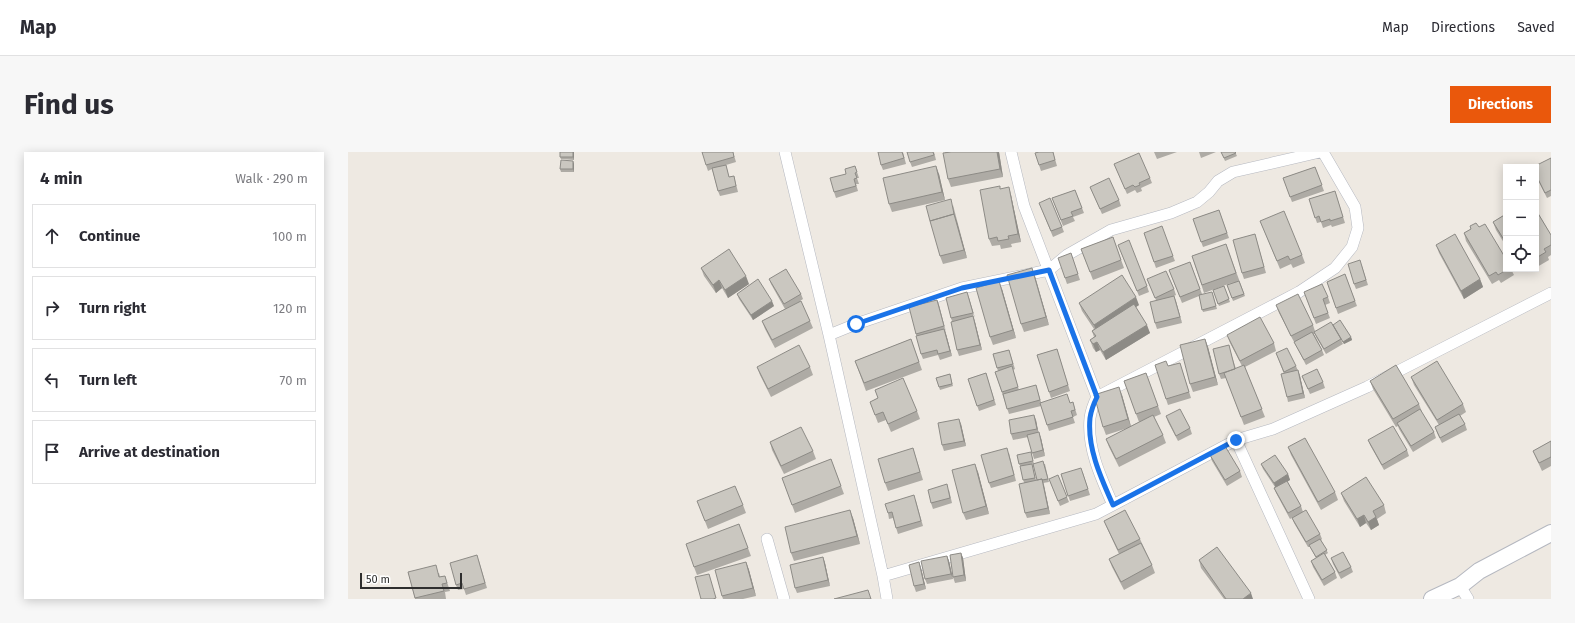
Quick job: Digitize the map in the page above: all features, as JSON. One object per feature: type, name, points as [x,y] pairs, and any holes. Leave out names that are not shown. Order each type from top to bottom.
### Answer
[{"type":"main road","points":[[1432,599],[1464,592],[1479,572],[1551,532]]},
{"type":"street","points":[[785,152],[829,335],[887,599]]},
{"type":"street","points":[[1011,152],[1024,206],[1097,397],[1090,416],[1089,435],[1097,468],[1113,505]]},
{"type":"street","points":[[829,335],[856,324],[962,288],[1049,270],[1067,255],[1111,230],[1171,213],[1197,202],[1209,192],[1218,181],[1232,172],[1321,152],[1355,206],[1358,228],[1352,247],[1335,268],[1299,292],[1097,397]]},
{"type":"street","points":[[883,576],[1096,514],[1236,440],[1272,429],[1368,387],[1551,293]]},
{"type":"street","points":[[1236,440],[1309,599]]},
{"type":"street","points":[[766,538],[784,599]]},
{"type":"building","points":[[560,152],[573,152],[573,157],[560,157]]},
{"type":"building","points":[[702,152],[733,152],[734,157],[706,165]]},
{"type":"building","points":[[878,152],[902,152],[904,158],[881,165]]},
{"type":"building","points":[[907,152],[933,152],[934,155],[910,162]]},
{"type":"building","points":[[997,152],[1000,169],[948,179],[943,153]]},
{"type":"building","points":[[1053,152],[1055,160],[1039,165],[1035,153]]},
{"type":"building","points":[[1221,152],[1235,152],[1236,153],[1224,158]]},
{"type":"building","points":[[1139,153],[1150,178],[1139,183],[1140,185],[1135,187],[1133,185],[1125,189],[1114,164]]},
{"type":"building","points":[[1551,158],[1551,190],[1545,193],[1539,181],[1539,164]]},
{"type":"building","points":[[561,160],[573,161],[573,169],[560,169]]},
{"type":"building","points":[[726,165],[729,177],[734,176],[736,186],[718,191],[712,168]]},
{"type":"building","points":[[855,166],[857,172],[855,173],[857,178],[854,179],[856,186],[834,192],[830,178],[846,174],[845,169]]},
{"type":"building","points":[[936,166],[942,192],[889,204],[883,178]]},
{"type":"building","points":[[1315,167],[1322,185],[1290,197],[1283,178]]},
{"type":"building","points":[[1109,178],[1119,200],[1100,209],[1090,187]]},
{"type":"building","points":[[1000,186],[1000,189],[1009,187],[1018,234],[1008,236],[1009,239],[998,241],[997,237],[989,239],[980,190]]},
{"type":"building","points":[[1075,190],[1082,208],[1071,212],[1073,216],[1061,220],[1052,198]]},
{"type":"building","points":[[1335,191],[1343,217],[1321,222],[1319,216],[1315,218],[1309,199]]},
{"type":"building","points":[[1050,198],[1062,227],[1051,231],[1039,203]]},
{"type":"building","points":[[951,199],[954,214],[930,221],[926,206]]},
{"type":"building","points":[[1219,210],[1227,233],[1201,242],[1193,219]]},
{"type":"building","points":[[1284,211],[1302,255],[1290,260],[1288,256],[1277,261],[1260,221]]},
{"type":"building","points":[[954,214],[964,250],[940,256],[930,221]]},
{"type":"building","points":[[1539,215],[1551,235],[1551,245],[1544,249],[1546,252],[1539,256]]},
{"type":"building","points":[[1503,216],[1503,238],[1493,222]]},
{"type":"building","points":[[1476,223],[1479,227],[1485,224],[1503,254],[1503,272],[1498,275],[1496,272],[1489,276],[1464,233],[1471,229],[1470,226]]},
{"type":"building","points":[[1162,226],[1173,256],[1154,262],[1144,233]]},
{"type":"building","points":[[1255,234],[1264,267],[1242,273],[1233,240]]},
{"type":"building","points":[[1455,234],[1480,279],[1461,291],[1436,245]]},
{"type":"building","points":[[1113,237],[1121,260],[1090,272],[1081,249]]},
{"type":"building","points":[[1129,240],[1147,286],[1137,291],[1118,245]]},
{"type":"building","points":[[1226,244],[1236,273],[1202,285],[1192,256]]},
{"type":"building","points":[[729,249],[746,276],[725,290],[719,280],[713,285],[701,268]]},
{"type":"building","points":[[1071,253],[1078,274],[1065,278],[1058,258]]},
{"type":"building","points":[[1360,260],[1366,280],[1354,284],[1348,264]]},
{"type":"building","points":[[1190,262],[1200,289],[1180,297],[1169,270]]},
{"type":"building","points":[[1032,268],[1046,317],[1021,324],[1007,275]]},
{"type":"building","points":[[786,269],[801,294],[784,304],[769,279]]},
{"type":"building","points":[[1166,271],[1174,289],[1155,298],[1147,279]]},
{"type":"building","points":[[1345,274],[1355,301],[1336,308],[1327,282]]},
{"type":"building","points":[[1122,275],[1136,297],[1094,325],[1079,303]]},
{"type":"building","points":[[758,279],[772,301],[751,315],[737,294]]},
{"type":"building","points":[[999,281],[1013,330],[990,337],[976,288]]},
{"type":"building","points":[[1239,281],[1244,294],[1232,298],[1227,285]]},
{"type":"building","points":[[1322,284],[1328,297],[1323,299],[1328,313],[1314,318],[1304,292]]},
{"type":"building","points":[[1224,286],[1229,299],[1218,304],[1213,290]]},
{"type":"building","points":[[967,292],[973,313],[951,318],[946,298]]},
{"type":"building","points":[[1212,292],[1216,306],[1202,310],[1199,295]]},
{"type":"building","points":[[1298,294],[1313,325],[1291,336],[1276,305]]},
{"type":"building","points":[[1174,296],[1180,317],[1155,323],[1150,302]]},
{"type":"building","points":[[937,300],[944,326],[916,334],[909,307]]},
{"type":"building","points":[[801,301],[810,321],[772,340],[762,321]]},
{"type":"building","points":[[1134,304],[1147,325],[1103,352],[1097,342],[1093,344],[1090,340],[1096,336],[1092,331]]},
{"type":"building","points":[[973,316],[980,345],[957,350],[951,322]]},
{"type":"building","points":[[1260,317],[1274,343],[1240,361],[1227,335]]},
{"type":"building","points":[[1340,320],[1351,337],[1343,342],[1333,325]]},
{"type":"building","points":[[1331,322],[1341,339],[1324,349],[1314,332]]},
{"type":"building","points":[[944,329],[950,351],[938,354],[937,350],[921,354],[916,336]]},
{"type":"building","points":[[1312,332],[1322,350],[1304,360],[1294,342]]},
{"type":"building","points":[[911,339],[919,362],[864,383],[855,361]]},
{"type":"building","points":[[1205,339],[1215,377],[1190,384],[1180,345]]},
{"type":"building","points":[[799,345],[810,367],[768,389],[757,367]]},
{"type":"building","points":[[1229,345],[1235,369],[1219,374],[1213,349]]},
{"type":"building","points":[[1287,348],[1296,366],[1284,372],[1276,353]]},
{"type":"building","points":[[1057,349],[1068,385],[1049,392],[1037,355]]},
{"type":"building","points":[[1009,350],[1013,364],[997,368],[993,354]]},
{"type":"building","points":[[1166,361],[1168,366],[1180,363],[1189,392],[1166,399],[1155,365]]},
{"type":"building","points":[[1437,361],[1463,404],[1437,420],[1411,377]]},
{"type":"building","points":[[1244,365],[1262,409],[1241,417],[1224,373]]},
{"type":"building","points":[[1396,365],[1419,404],[1393,419],[1370,381]]},
{"type":"building","points":[[1012,366],[1018,387],[1002,392],[995,372]]},
{"type":"building","points":[[1317,369],[1323,382],[1308,389],[1302,376]]},
{"type":"building","points":[[1298,370],[1303,393],[1287,397],[1281,374]]},
{"type":"building","points":[[986,373],[994,400],[977,406],[968,379]]},
{"type":"building","points":[[1146,373],[1158,406],[1136,414],[1124,381]]},
{"type":"building","points":[[950,374],[952,384],[939,387],[936,378]]},
{"type":"building","points":[[903,378],[917,411],[888,424],[883,412],[875,415],[870,402],[878,398],[875,390]]},
{"type":"building","points":[[1036,385],[1040,400],[1007,409],[1003,394]]},
{"type":"building","points":[[1119,387],[1128,419],[1103,427],[1094,395]]},
{"type":"building","points":[[1067,394],[1070,403],[1073,402],[1075,410],[1071,411],[1073,417],[1047,425],[1040,403]]},
{"type":"building","points":[[1180,409],[1190,428],[1176,436],[1166,416]]},
{"type":"building","points":[[1420,409],[1434,432],[1411,446],[1397,423]]},
{"type":"building","points":[[1459,414],[1465,424],[1440,438],[1435,427]]},
{"type":"building","points":[[1034,415],[1037,429],[1011,434],[1009,420]]},
{"type":"building","points":[[1153,415],[1163,435],[1116,459],[1106,439]]},
{"type":"building","points":[[959,419],[964,441],[942,445],[938,423]]},
{"type":"building","points":[[1393,426],[1407,450],[1382,465],[1368,440]]},
{"type":"building","points":[[801,427],[813,451],[781,466],[770,442]]},
{"type":"building","points":[[1039,432],[1043,450],[1032,453],[1027,435]]},
{"type":"building","points":[[1305,438],[1335,492],[1318,502],[1288,447]]},
{"type":"building","points":[[1551,441],[1551,457],[1539,463],[1533,451]]},
{"type":"building","points":[[1225,446],[1240,471],[1225,480],[1210,455]]},
{"type":"building","points":[[913,448],[920,472],[885,483],[878,459]]},
{"type":"building","points":[[1007,448],[1014,475],[989,483],[981,455]]},
{"type":"building","points":[[1031,452],[1033,461],[1019,464],[1017,455]]},
{"type":"building","points":[[1275,455],[1288,474],[1274,483],[1261,464]]},
{"type":"building","points":[[831,459],[841,486],[792,505],[782,478]]},
{"type":"building","points":[[1043,461],[1048,479],[1037,480],[1033,464]]},
{"type":"building","points":[[975,464],[986,506],[963,513],[952,470]]},
{"type":"building","points":[[1032,464],[1035,478],[1023,480],[1020,466]]},
{"type":"building","points":[[1081,468],[1088,489],[1068,496],[1061,474]]},
{"type":"building","points":[[1058,475],[1067,497],[1058,501],[1049,479]]},
{"type":"building","points":[[1366,477],[1384,505],[1373,511],[1376,517],[1368,522],[1364,515],[1357,519],[1341,493]]},
{"type":"building","points":[[1042,479],[1048,508],[1025,513],[1019,484]]},
{"type":"building","points":[[1287,481],[1301,506],[1288,513],[1274,488]]},
{"type":"building","points":[[947,484],[950,498],[931,503],[928,490]]},
{"type":"building","points":[[735,486],[743,505],[705,521],[697,501]]},
{"type":"building","points":[[914,495],[921,521],[896,528],[892,512],[888,513],[885,504]]},
{"type":"building","points":[[850,510],[857,536],[791,553],[785,527]]},
{"type":"building","points":[[1125,510],[1140,539],[1118,550],[1104,521]]},
{"type":"building","points":[[1306,510],[1320,534],[1306,542],[1292,518]]},
{"type":"building","points":[[739,524],[748,548],[694,567],[686,544]]},
{"type":"building","points":[[1320,539],[1327,550],[1316,557],[1309,545]]},
{"type":"building","points":[[1141,543],[1152,565],[1121,582],[1109,559]]},
{"type":"building","points":[[1217,547],[1251,593],[1243,599],[1226,599],[1199,560]]},
{"type":"building","points":[[1343,552],[1351,567],[1339,573],[1331,558]]},
{"type":"building","points":[[961,553],[964,575],[953,577],[950,555]]},
{"type":"building","points":[[1324,553],[1335,572],[1322,580],[1311,561]]},
{"type":"building","points":[[477,555],[485,583],[464,589],[462,583],[456,585],[450,563]]},
{"type":"building","points":[[947,556],[951,574],[925,579],[921,561]]},
{"type":"building","points":[[823,557],[828,580],[795,588],[790,565]]},
{"type":"building","points":[[746,562],[753,588],[722,596],[715,570]]},
{"type":"building","points":[[919,562],[924,584],[914,586],[909,565]]},
{"type":"building","points":[[436,565],[439,577],[445,576],[447,583],[442,584],[444,591],[415,598],[408,572]]},
{"type":"building","points":[[709,574],[716,598],[701,599],[695,577]]},
{"type":"building","points":[[868,590],[871,599],[834,599]]},
{"type":"route","points":[[856,324],[962,288],[1049,270],[1097,397],[1090,416],[1089,435],[1097,468],[1113,505],[1236,440]]}]
